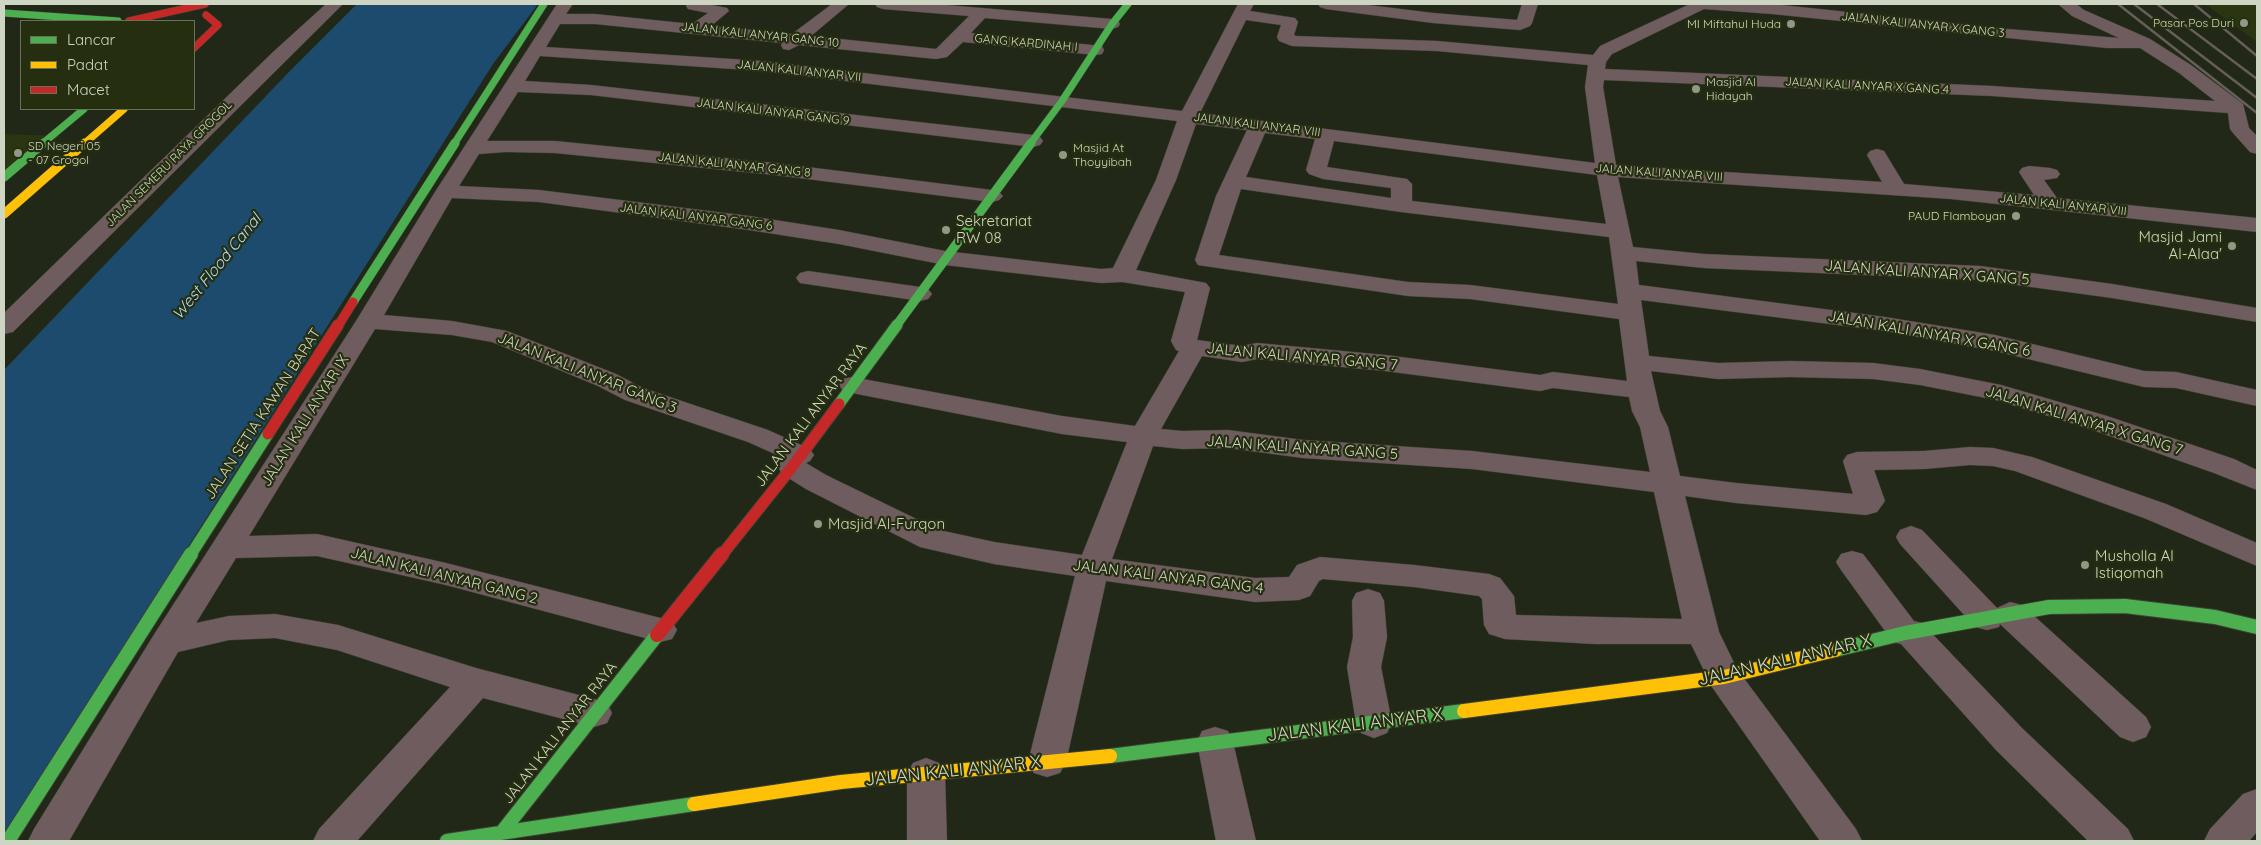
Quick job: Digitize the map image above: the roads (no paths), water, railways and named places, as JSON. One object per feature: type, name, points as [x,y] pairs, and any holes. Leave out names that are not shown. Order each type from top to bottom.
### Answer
[{"type":"street","points":[[143,20],[201,16],[218,4]]},
{"type":"street","name":"JALAN SEMERU RAYA GROGOL","points":[[4,327],[279,56],[335,4]]},
{"type":"street","points":[[696,4],[694,6],[720,11],[696,29]]},
{"type":"street","points":[[762,66],[841,4]]},
{"type":"street","name":"GANG KARDINAH I","points":[[883,4],[1112,24]]},
{"type":"street","name":"JALAN KALI ANYAR RAYA","points":[[502,832],[594,713],[796,461],[1033,141],[1062,101],[1112,24],[1128,4]]},
{"type":"street","points":[[1326,4],[1433,18],[1520,25],[1524,22],[1530,5],[1510,4]]},
{"type":"street","name":"JALAN KALI ANYAR X GANG 3","points":[[1596,67],[1606,50],[1674,19],[1701,4],[1771,6],[2006,34],[2107,43],[2144,44]]},
{"type":"street","points":[[2066,4],[2078,13],[2144,44],[2184,69],[2236,108],[2240,129],[2257,148]]},
{"type":"street","name":"JALAN KALI ANYAR GANG 10","points":[[555,9],[595,19],[936,54],[941,53],[959,37]]},
{"type":"street","name":"JALAN KALI ANYAR IX","points":[[48,841],[167,642],[368,321],[445,192],[536,51],[555,9]]},
{"type":"street","name":"JALAN SETIA KAWAN BARAT","points":[[8,841],[555,9]]},
{"type":"street","points":[[1122,275],[1166,180],[1182,141],[1188,116],[1244,9]]},
{"type":"street","name":"JALAN KALI ANYAR X GANG 4","points":[[1244,9],[1289,21],[1285,36],[1292,41],[1437,46],[1596,67],[2236,108]]},
{"type":"street","points":[[650,25],[668,13]]},
{"type":"street","name":"GANG KARDINAH I","points":[[959,37],[981,13]]},
{"type":"street","points":[[6,15],[99,20]]},
{"type":"street","points":[[195,47],[218,25],[201,16]]},
{"type":"street","name":"GANG KARDINAH I","points":[[959,37],[1096,50]]},
{"type":"street","name":"JALAN KALI ANYAR VII","points":[[536,51],[762,66],[1062,101]]},
{"type":"street","points":[[1596,67],[1594,87],[1606,170],[1621,242],[1641,391],[1646,411],[1654,427],[1702,632],[1724,677],[1842,841]]},
{"type":"street","name":"JALAN KALI ANYAR GANG 9","points":[[513,86],[545,86],[591,90],[1033,141]]},
{"type":"street","name":"JALAN KALI ANYAR VIII","points":[[1062,101],[1606,170],[1898,190],[2050,203],[2257,225]]},
{"type":"street","points":[[4,177],[83,110]]},
{"type":"street","points":[[4,214],[123,110]]},
{"type":"street","points":[[945,258],[1101,276],[1122,275],[1198,288],[1214,233],[1259,126]]},
{"type":"street","points":[[1326,134],[1316,170],[1323,173],[1400,183],[1402,184],[1401,206]]},
{"type":"street","name":"JALAN KALI ANYAR GANG 8","points":[[474,148],[506,146],[555,147],[775,169],[992,196]]},
{"type":"street","points":[[1877,155],[1898,190]]},
{"type":"street","points":[[2050,174],[2029,172],[2050,203]]},
{"type":"street","name":"JALAN KALI ANYAR X GANG 5","points":[[1234,182],[1401,206],[1621,242],[1704,261],[1980,273],[2112,291],[2257,315]]},
{"type":"street","name":"JALAN KALI ANYAR GANG 6","points":[[445,192],[539,196],[750,223],[839,236],[945,258]]},
{"type":"street","name":"JALAN KALI ANYAR X GANG 6","points":[[1206,260],[1408,289],[1470,292],[1579,308],[1629,302],[1710,300],[1885,324],[1995,343],[2144,380],[2176,380],[2257,398]]},
{"type":"street","points":[[808,278],[920,294]]},
{"type":"street","name":"JALAN KALI ANYAR GANG 7","points":[[1198,288],[1184,341],[1185,345],[1242,354],[1257,351],[1375,362],[1540,383],[1554,380],[1641,391]]},
{"type":"street","name":"JALAN KALI ANYAR GANG 3","points":[[368,321],[452,328],[498,336],[607,380],[634,394],[758,436],[796,461]]},
{"type":"street","points":[[1047,762],[1093,568],[1143,436],[1194,347]]},
{"type":"street","name":"JALAN KALI ANYAR X GANG 7","points":[[1637,362],[1718,371],[1873,371],[1920,377],[2001,393],[2062,411],[2224,466],[2257,481]]},
{"type":"street","name":"JALAN KALI ANYAR GANG 5","points":[[852,385],[1062,425],[1143,436],[1182,440],[1228,439],[1302,449],[1472,460],[1736,493],[1866,505],[1870,501],[1857,462],[1924,460],[1970,456],[1993,457],[2022,463],[2155,510],[2257,555]]},
{"type":"street","name":"JALAN KALI ANYAR GANG 4","points":[[796,461],[816,482],[931,538],[994,554],[1255,590],[1299,588],[1308,573],[1320,568],[1414,576],[1489,586],[1498,596],[1502,624],[1505,627],[1595,631],[1702,632]]},
{"type":"street","points":[[1911,537],[1998,616],[2133,727]]},
{"type":"street","name":"JALAN KALI ANYAR GANG 2","points":[[226,547],[317,545],[446,574],[660,630]]},
{"type":"street","points":[[1852,562],[1908,632],[2009,740],[2114,841]]},
{"type":"street","points":[[1368,601],[1370,637],[1364,667],[1374,723]]},
{"type":"street","name":"JALAN KALI ANYAR X","points":[[447,841],[841,782],[1143,753],[1215,742],[1724,677],[1908,632],[2049,607],[2125,606],[2215,616],[2257,627]]},
{"type":"street","points":[[167,642],[229,628],[275,626],[338,638],[476,682],[594,713]]},
{"type":"street","points":[[333,841],[476,682]]},
{"type":"street","points":[[1215,742],[1236,841]]},
{"type":"street","points":[[926,774],[927,841]]},
{"type":"street","points":[[2224,841],[2257,806]]},
{"type":"water","name":"West Flood Canal","points":[[357,4],[538,4],[493,64],[4,838],[4,370],[287,74]]},
{"type":"railway","points":[[2118,4],[2257,113]]},
{"type":"railway","points":[[2134,4],[2257,98]]},
{"type":"railway","points":[[2157,4],[2257,79]]},
{"type":"railway","points":[[2194,4],[2257,56]]},
{"type":"place","name":"Pasar Pos Duri","points":[[2244,23]]},
{"type":"place","name":"MI Miftahul Huda","points":[[1791,24]]},
{"type":"place","name":"Masjid Al Hidayah","points":[[1696,89]]},
{"type":"place","name":"SD Negeri 05 - 07 Grogol","points":[[18,153]]},
{"type":"place","name":"Masjid At Thoyyibah","points":[[1063,155]]},
{"type":"place","name":"PAUD Flamboyan","points":[[2016,216]]},
{"type":"place","name":"Sekretariat RW 08","points":[[946,230]]},
{"type":"place","name":"Masjid Jami Al-Alaa'","points":[[2232,246]]},
{"type":"place","name":"Masjid Al-Furqon","points":[[818,524]]},
{"type":"place","name":"Musholla Al Istiqomah","points":[[2085,565]]}]
